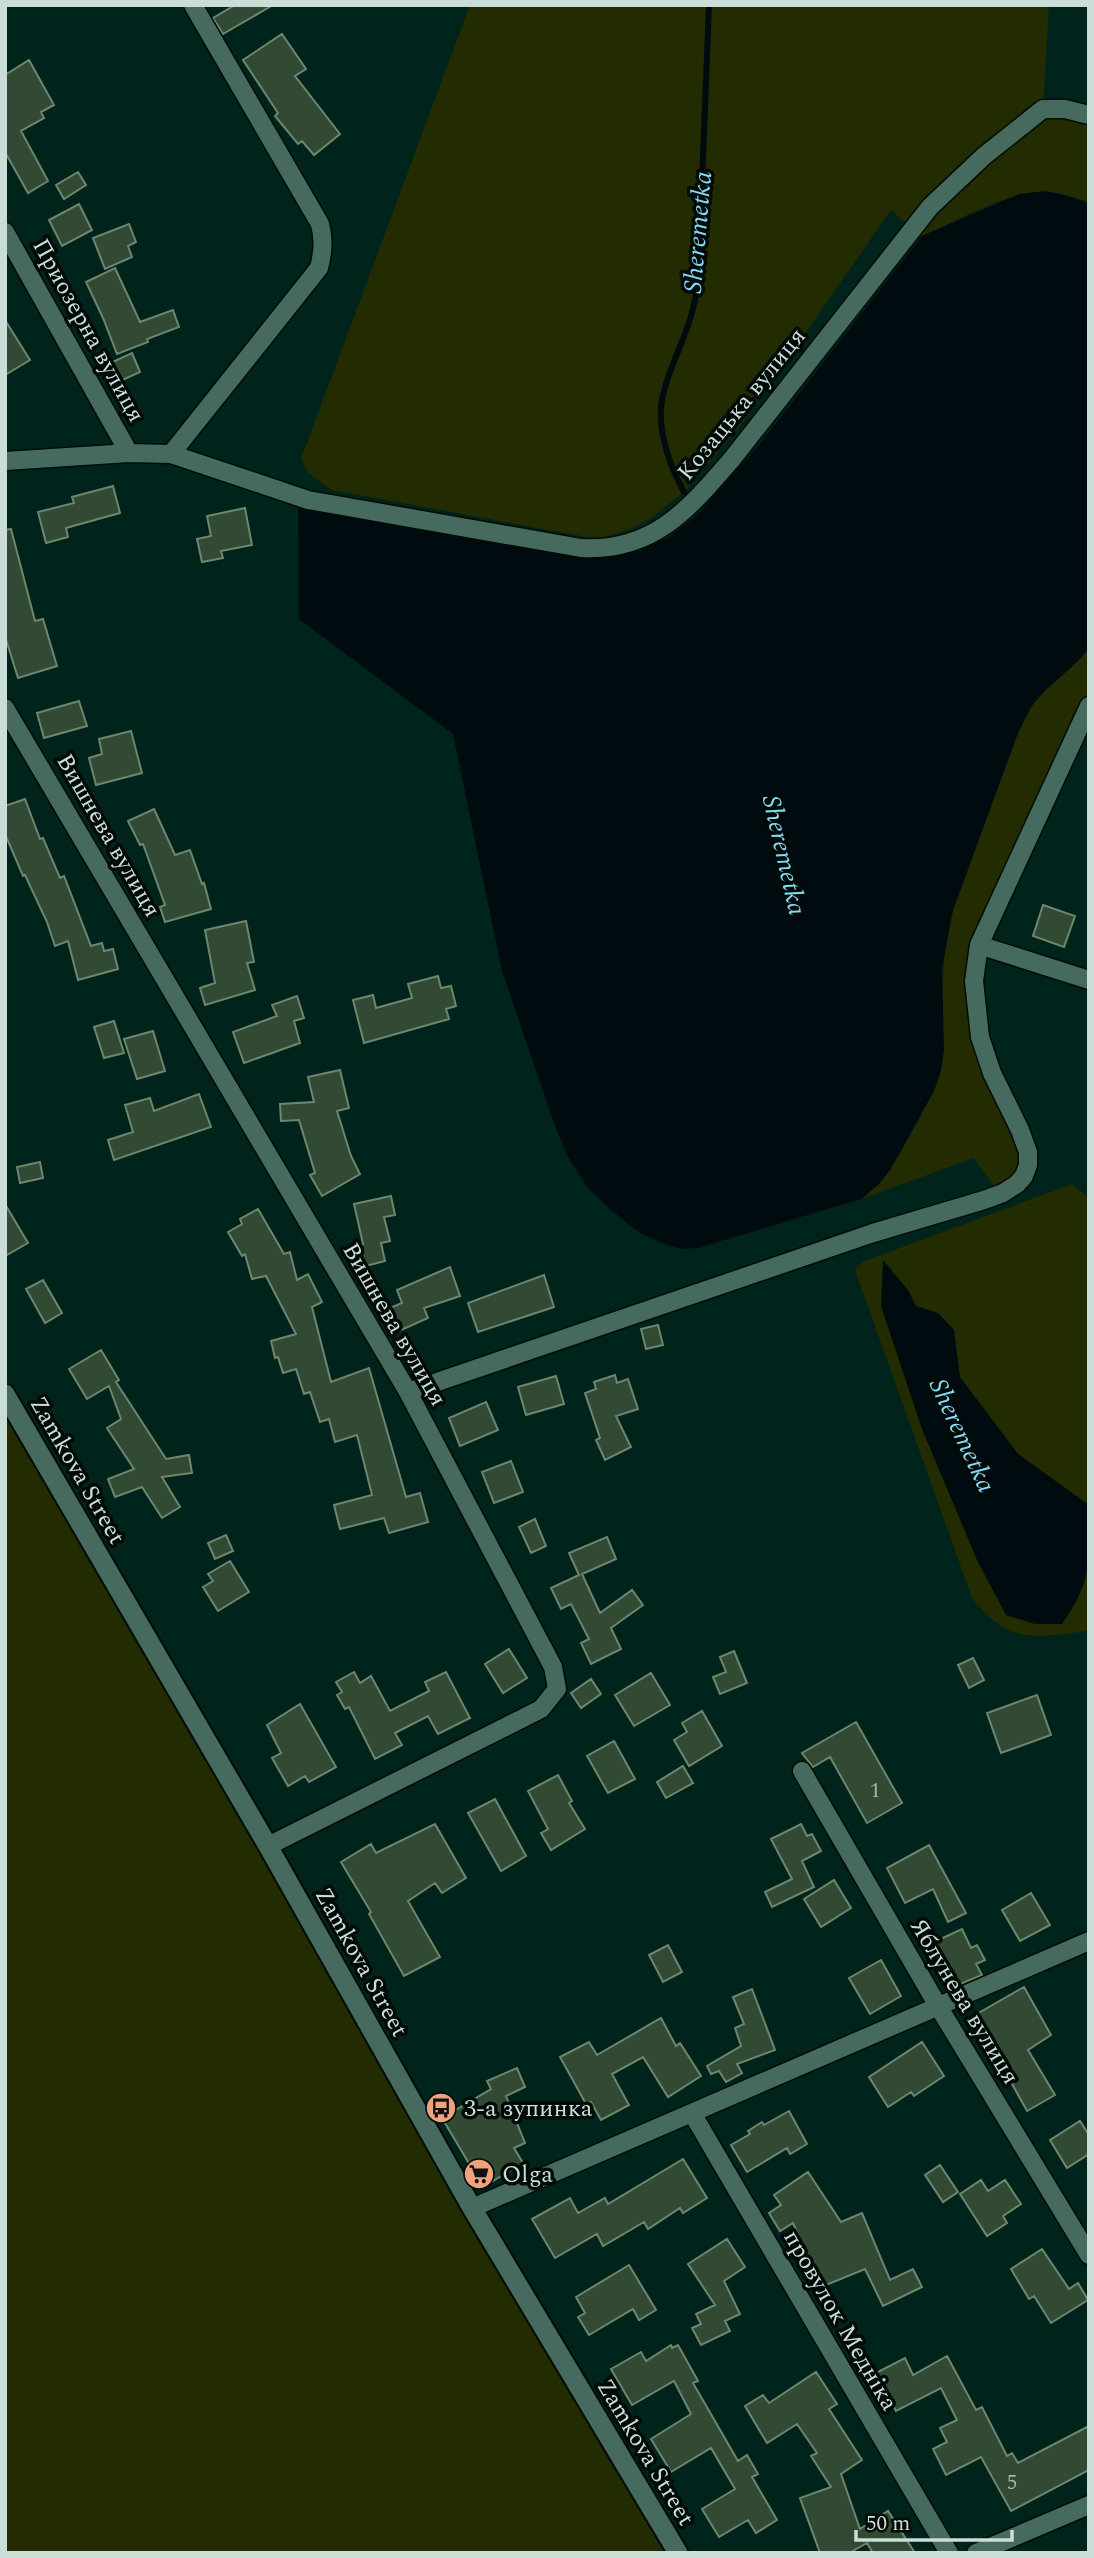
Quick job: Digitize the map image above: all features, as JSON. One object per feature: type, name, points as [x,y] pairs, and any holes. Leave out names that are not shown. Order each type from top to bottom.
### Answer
[{"type":"street","points":[[171,454],[319,268],[324,238],[320,224],[193,5]]},
{"type":"street","name":"Козацька вулиця","points":[[5,461],[129,453],[171,454],[308,499],[581,548],[623,546],[663,527],[697,498],[732,459],[929,207],[984,156],[1043,109],[1065,109],[1089,115]]},
{"type":"street","name":"Приозерна вулиця","points":[[5,232],[129,453]]},
{"type":"street","points":[[408,1392],[873,1233],[984,1200],[1017,1185],[1028,1165],[1028,1152],[992,1073],[980,1037],[974,981],[979,945],[1089,706]]},
{"type":"street","name":"Вишнева вулиця","points":[[5,708],[408,1392],[554,1667],[557,1689],[541,1709],[268,1846]]},
{"type":"street","points":[[979,945],[1089,980]]},
{"type":"street","name":"Zamkova Street","points":[[5,1394],[268,1846],[472,2208],[678,2553]]},
{"type":"street","name":"Яблунева вулиця","points":[[802,1771],[938,2006],[1089,2255]]},
{"type":"street","points":[[472,2208],[1089,1941]]},
{"type":"street","name":"провулок Медніка","points":[[692,2113],[948,2553]]},
{"type":"street","points":[[976,2553],[1089,2505]]},
{"type":"green space","points":[[470,5],[1049,5],[1043,109],[1089,115],[1089,203],[1067,195],[1024,195],[983,208],[922,236],[891,210],[741,425],[684,492],[650,519],[628,530],[598,539],[332,490],[308,473],[301,459]]},
{"type":"green space","points":[[1089,648],[1089,706],[979,945],[975,1003],[1028,1165],[999,1194],[974,1158],[861,1199],[879,1184],[890,1170],[920,1118],[942,999],[945,941],[953,910],[1018,733],[1040,694]]},
{"type":"green space","points":[[1072,1184],[1089,1198],[1089,1631],[1024,1635],[999,1624],[972,1598],[855,1270],[862,1262]]},
{"type":"green space","points":[[5,1394],[678,2553],[5,2553]]},
{"type":"water","points":[[1045,191],[1089,203],[1089,648],[1030,709],[1018,733],[953,910],[942,968],[944,1050],[934,1091],[890,1170],[879,1184],[861,1199],[698,1248],[683,1249],[667,1245],[640,1233],[612,1211],[587,1187],[568,1157],[502,971],[453,734],[299,619],[298,509],[313,507],[605,558],[639,551],[669,537],[697,515],[758,446],[922,236],[1019,194]]},
{"type":"water","points":[[883,1260],[908,1290],[916,1306],[938,1313],[954,1330],[960,1377],[1018,1454],[1089,1505],[1088,1568],[1080,1594],[1062,1624],[1035,1624],[1006,1615],[977,1560],[922,1429],[881,1306]]},
{"type":"building","points":[[235,5],[273,5],[223,34],[213,18]]},
{"type":"building","points":[[282,34],[306,69],[295,76],[340,134],[314,155],[302,141],[298,144],[275,116],[278,113],[243,60]]},
{"type":"building","points":[[29,60],[54,105],[41,112],[44,118],[21,131],[48,181],[28,193],[5,152],[5,75]]},
{"type":"building","points":[[78,172],[86,185],[64,199],[56,185]]},
{"type":"building","points":[[79,204],[92,230],[62,246],[49,220]]},
{"type":"building","points":[[129,224],[136,242],[128,246],[132,257],[105,269],[93,238]]},
{"type":"building","points":[[115,268],[140,322],[173,310],[179,327],[117,354],[86,282]]},
{"type":"building","points":[[5,320],[30,360],[5,375]]},
{"type":"building","points":[[132,353],[140,372],[114,384],[106,365]]},
{"type":"building","points":[[113,486],[120,513],[66,528],[68,537],[46,543],[38,512],[74,503],[72,497]]},
{"type":"building","points":[[245,508],[252,545],[221,551],[223,558],[202,562],[197,539],[211,536],[207,516]]},
{"type":"building","points":[[11,529],[35,621],[43,619],[57,666],[18,678],[5,636],[5,530]]},
{"type":"building","points":[[79,701],[87,726],[44,738],[37,713]]},
{"type":"building","points":[[131,731],[142,773],[96,785],[89,758],[102,754],[99,739]]},
{"type":"building","points":[[25,799],[40,839],[43,838],[60,878],[64,876],[91,946],[102,943],[104,951],[113,949],[118,969],[78,980],[68,941],[55,946],[47,922],[5,834],[5,806]]},
{"type":"building","points":[[154,809],[175,855],[190,850],[202,884],[204,883],[211,909],[165,922],[160,907],[165,905],[143,844],[140,845],[128,821]]},
{"type":"building","points":[[1043,905],[1075,916],[1064,947],[1033,936]]},
{"type":"building","points":[[246,921],[254,962],[247,963],[255,990],[205,1005],[200,988],[215,983],[205,930]]},
{"type":"building","points":[[438,976],[441,988],[451,986],[456,1006],[446,1009],[449,1019],[364,1043],[353,1000],[373,995],[376,1008],[412,998],[408,984]]},
{"type":"building","points":[[297,996],[304,1018],[294,1021],[300,1043],[244,1063],[233,1032],[277,1016],[272,1005]]},
{"type":"building","points":[[114,1021],[124,1053],[104,1058],[94,1027]]},
{"type":"building","points":[[153,1031],[165,1071],[137,1079],[124,1039]]},
{"type":"building","points":[[340,1070],[349,1108],[337,1111],[351,1156],[360,1174],[322,1196],[310,1175],[315,1173],[299,1120],[281,1121],[280,1104],[314,1102],[308,1077]]},
{"type":"building","points":[[199,1094],[211,1127],[114,1160],[108,1140],[133,1132],[125,1105],[150,1098],[154,1111]]},
{"type":"building","points":[[40,1162],[43,1178],[20,1183],[17,1167]]},
{"type":"building","points":[[391,1196],[395,1215],[384,1217],[390,1241],[381,1243],[385,1261],[354,1269],[348,1249],[363,1244],[354,1204]]},
{"type":"building","points":[[5,1204],[28,1243],[5,1256]]},
{"type":"building","points":[[258,1209],[284,1254],[290,1252],[297,1280],[308,1274],[322,1302],[312,1307],[331,1382],[369,1368],[406,1497],[420,1493],[428,1522],[389,1533],[384,1518],[340,1529],[334,1505],[372,1495],[357,1435],[335,1442],[329,1419],[320,1422],[310,1392],[304,1394],[296,1369],[283,1373],[278,1357],[275,1358],[271,1341],[296,1334],[266,1276],[252,1279],[245,1254],[242,1256],[228,1232],[242,1224],[240,1219]]},
{"type":"building","points":[[450,1267],[460,1296],[424,1308],[428,1318],[399,1331],[390,1308],[402,1303],[397,1290]]},
{"type":"building","points":[[544,1275],[554,1307],[478,1332],[468,1303]]},
{"type":"building","points":[[43,1280],[62,1313],[45,1323],[26,1289]]},
{"type":"building","points":[[658,1325],[663,1345],[646,1349],[641,1329]]},
{"type":"building","points":[[101,1350],[119,1380],[116,1382],[166,1459],[189,1455],[192,1473],[162,1477],[180,1507],[162,1518],[142,1487],[115,1497],[108,1479],[134,1469],[107,1428],[121,1419],[109,1386],[87,1399],[69,1369]]},
{"type":"building","points":[[615,1375],[617,1383],[628,1379],[638,1409],[616,1416],[631,1447],[605,1460],[596,1440],[600,1438],[585,1393],[596,1389],[594,1382]]},
{"type":"building","points":[[556,1376],[564,1404],[526,1415],[518,1387]]},
{"type":"building","points":[[486,1402],[498,1430],[460,1446],[449,1418]]},
{"type":"building","points":[[511,1461],[523,1492],[494,1503],[482,1472]]},
{"type":"building","points":[[535,1519],[546,1546],[531,1553],[519,1527]]},
{"type":"building","points":[[226,1535],[233,1551],[215,1559],[208,1543]]},
{"type":"building","points":[[607,1537],[616,1559],[582,1574],[600,1613],[632,1590],[643,1605],[611,1628],[621,1649],[591,1664],[581,1643],[589,1639],[571,1604],[561,1609],[551,1588],[579,1575],[569,1553]]},
{"type":"building","points":[[230,1561],[249,1592],[218,1611],[203,1587],[213,1581],[208,1574]]},
{"type":"building","points":[[509,1649],[527,1678],[503,1693],[485,1664]]},
{"type":"building","points":[[734,1651],[747,1683],[720,1694],[713,1677],[726,1672],[720,1657]]},
{"type":"building","points":[[973,1658],[984,1680],[969,1688],[958,1665]]},
{"type":"building","points":[[354,1672],[360,1683],[371,1676],[390,1711],[429,1691],[425,1682],[446,1672],[470,1718],[438,1734],[428,1716],[395,1733],[402,1745],[375,1759],[349,1707],[345,1709],[337,1695],[342,1692],[336,1682]]},
{"type":"building","points":[[651,1673],[670,1705],[634,1726],[615,1695]]},
{"type":"building","points":[[591,1679],[601,1694],[581,1708],[571,1693]]},
{"type":"building","points":[[1037,1695],[1051,1735],[1001,1753],[987,1713]]},
{"type":"building","points":[[300,1704],[336,1767],[309,1782],[305,1776],[288,1786],[272,1758],[281,1753],[267,1725]]},
{"type":"building","points":[[702,1711],[722,1746],[689,1766],[674,1740],[687,1732],[682,1723]]},
{"type":"building","points":[[856,1722],[902,1803],[867,1823],[830,1757],[813,1767],[802,1753]]},
{"type":"building","points":[[614,1741],[635,1779],[608,1793],[587,1756]]},
{"type":"building","points":[[683,1766],[693,1783],[666,1798],[657,1782]]},
{"type":"building","points":[[558,1775],[572,1801],[569,1803],[585,1829],[551,1850],[541,1833],[548,1829],[528,1791]]},
{"type":"building","points":[[495,1799],[526,1856],[501,1871],[468,1813]]},
{"type":"building","points":[[435,1824],[466,1878],[442,1893],[435,1883],[408,1901],[440,1957],[404,1976],[341,1862],[371,1844],[376,1853]]},
{"type":"building","points":[[801,1824],[807,1836],[812,1834],[821,1851],[802,1861],[814,1887],[772,1907],[765,1892],[792,1879],[771,1839]]},
{"type":"building","points":[[929,1845],[966,1913],[948,1922],[933,1889],[905,1903],[887,1868]]},
{"type":"building","points":[[834,1880],[851,1908],[821,1927],[804,1899]]},
{"type":"building","points":[[1031,1893],[1050,1925],[1020,1941],[1002,1910]]},
{"type":"building","points":[[962,1929],[971,1948],[977,1945],[985,1960],[976,1964],[982,1975],[956,1986],[934,1942]]},
{"type":"building","points":[[668,1945],[682,1972],[663,1982],[649,1955]]},
{"type":"building","points":[[881,1960],[901,1996],[870,2014],[849,1978]]},
{"type":"building","points":[[1024,1987],[1051,2035],[1028,2050],[1055,2095],[1027,2111],[1011,2082],[1014,2080],[975,2015]]},
{"type":"building","points":[[752,1989],[775,2050],[737,2064],[742,2073],[726,2082],[719,2071],[711,2074],[707,2066],[741,2046],[735,2028],[744,2024],[733,1997]]},
{"type":"building","points":[[661,2018],[676,2046],[680,2043],[701,2076],[668,2097],[643,2057],[612,2074],[629,2105],[601,2120],[591,2102],[586,2104],[560,2057],[589,2042],[597,2055]]},
{"type":"building","points":[[922,2042],[944,2076],[914,2096],[911,2092],[888,2107],[869,2077]]},
{"type":"building","points":[[517,2068],[525,2087],[506,2096],[525,2143],[514,2148],[523,2163],[483,2187],[442,2118],[491,2089],[487,2081]]},
{"type":"building","points":[[789,2111],[807,2144],[790,2154],[787,2148],[747,2172],[731,2145],[750,2134],[748,2131],[762,2122],[764,2125]]},
{"type":"building","points":[[1080,2121],[1089,2135],[1089,2154],[1067,2168],[1050,2140]]},
{"type":"building","points":[[683,2159],[707,2198],[683,2213],[680,2208],[648,2229],[644,2222],[603,2246],[597,2234],[555,2258],[532,2219],[570,2198],[578,2213],[605,2198],[608,2204]]},
{"type":"building","points":[[940,2165],[958,2192],[943,2202],[925,2175]]},
{"type":"building","points":[[808,2172],[841,2222],[862,2213],[890,2280],[913,2269],[922,2287],[883,2306],[865,2269],[821,2287],[793,2223],[780,2231],[769,2213],[781,2205],[774,2195]]},
{"type":"building","points":[[981,2180],[988,2191],[1005,2180],[1021,2204],[1003,2216],[1007,2223],[987,2236],[960,2194]]},
{"type":"building","points":[[727,2239],[745,2267],[724,2281],[740,2314],[725,2321],[730,2331],[701,2345],[692,2328],[701,2324],[696,2314],[715,2305],[688,2264]]},
{"type":"building","points":[[1042,2249],[1069,2289],[1078,2283],[1088,2300],[1051,2323],[1034,2296],[1029,2299],[1011,2269]]},
{"type":"building","points":[[629,2265],[656,2310],[639,2320],[633,2309],[589,2335],[578,2317],[585,2313],[576,2297]]},
{"type":"building","points":[[671,2345],[672,2348],[678,2345],[698,2381],[693,2383],[738,2461],[747,2455],[758,2474],[752,2477],[777,2520],[756,2533],[748,2520],[719,2537],[702,2509],[735,2489],[711,2448],[671,2472],[651,2439],[691,2414],[674,2381],[632,2405],[611,2369],[641,2352],[646,2361]]},
{"type":"building","points":[[947,2356],[976,2410],[982,2407],[1007,2456],[1012,2453],[1018,2463],[1089,2426],[1089,2470],[1011,2511],[981,2457],[946,2475],[933,2449],[947,2442],[940,2428],[957,2420],[941,2388],[896,2411],[876,2373],[905,2358],[913,2375]]},
{"type":"building","points":[[816,2372],[837,2404],[829,2409],[862,2460],[841,2474],[860,2529],[888,2511],[915,2553],[873,2553],[867,2543],[849,2553],[820,2553],[800,2498],[831,2487],[811,2456],[817,2453],[797,2424],[767,2443],[745,2406],[763,2395],[769,2403]]},
{"type":"waterway","name":"Sheremetka","points":[[684,492],[666,447],[661,411],[665,388],[688,326],[698,285],[709,5]]},
{"type":"place","name":"3-а зупинка","points":[[441,2108]]},
{"type":"place","name":"Olga","points":[[479,2174]]}]
